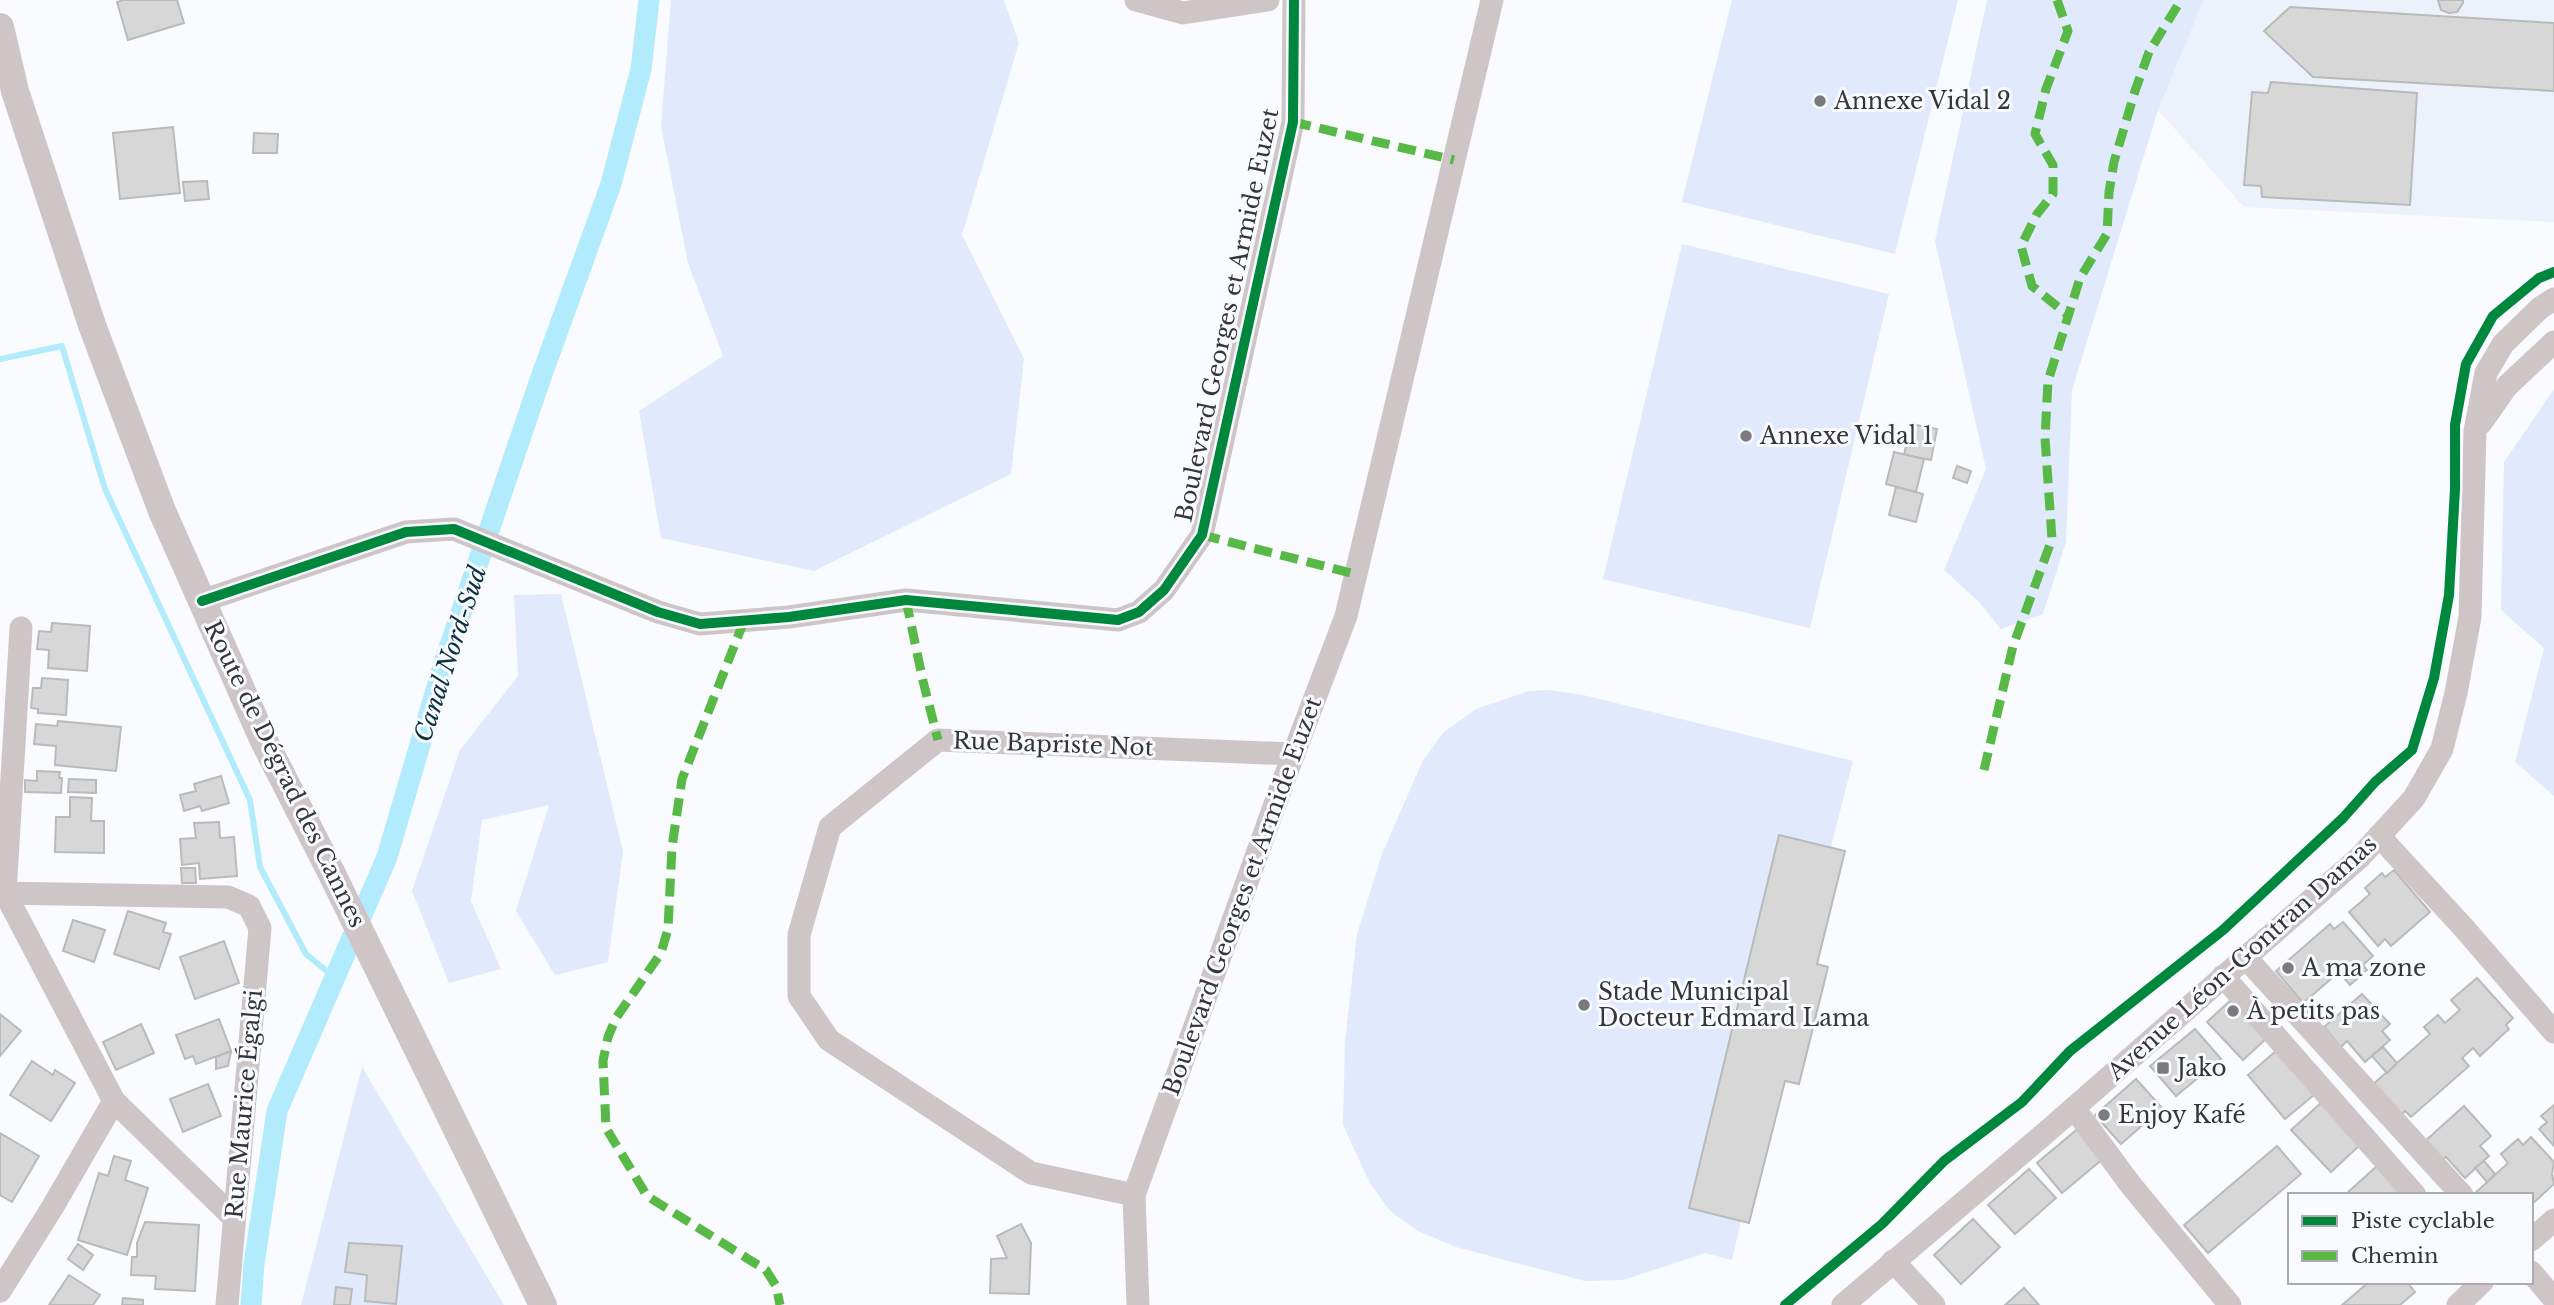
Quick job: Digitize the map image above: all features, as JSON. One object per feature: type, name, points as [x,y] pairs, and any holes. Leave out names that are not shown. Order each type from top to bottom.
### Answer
[{"type":"street","points":[[1136,0],[1183,13],[1268,0]]},
{"type":"street","name":"Boulevard Georges et Armide Euzet","points":[[202,601],[406,532],[454,529],[658,612],[700,624],[789,617],[906,600],[1118,620],[1139,612],[1164,590],[1202,535],[1293,122],[1294,0]]},
{"type":"street","name":"Boulevard Georges et Armide Euzet","points":[[1138,1305],[1134,1195],[1346,616],[1492,0]]},
{"type":"street","name":"Route de Dégrad des Cannes","points":[[0,27],[15,91],[92,325],[162,511],[264,741],[543,1305]]},
{"type":"street","name":"Avenue Léon-Gontran Damas","points":[[1843,1305],[2074,1108],[2360,857],[2414,798],[2442,749],[2470,617],[2475,431],[2486,373],[2503,344],[2540,308],[2554,299]]},
{"type":"street","points":[[2475,431],[2507,386],[2554,342]]},
{"type":"street","points":[[21,628],[2,893],[114,1101],[234,1218]]},
{"type":"street","name":"Rue Bapriste Not","points":[[1134,1195],[1031,1173],[829,1040],[799,996],[799,935],[830,827],[938,740],[1294,754]]},
{"type":"street","points":[[2379,836],[2554,1032]]},
{"type":"street","name":"Rue Maurice Égalgi","points":[[2,893],[228,897],[249,906],[260,928],[226,1305]]},
{"type":"street","points":[[2245,957],[2460,1193]]},
{"type":"street","points":[[2223,976],[2413,1193]]},
{"type":"street","points":[[0,1291],[114,1101]]},
{"type":"street","points":[[2074,1108],[2130,1184],[2230,1305]]},
{"type":"street","points":[[2533,1238],[2554,1220]]},
{"type":"street","points":[[1893,1261],[1934,1305]]},
{"type":"street","points":[[2533,1274],[2554,1299]]},
{"type":"street","points":[[2458,1305],[2480,1284]]},
{"type":"shaded area","points":[[671,0],[1004,0],[1019,43],[962,235],[1024,359],[1011,474],[814,571],[661,538],[639,411],[723,356],[688,263],[661,126]]},
{"type":"shaded area","name":"Annexe Vidal 2","points":[[1732,0],[1958,0],[1895,254],[1682,202]]},
{"type":"shaded area","points":[[1987,0],[2204,0],[2158,110],[2072,390],[2066,542],[2043,614],[2001,629],[1979,602],[1944,570],[1986,469],[1935,241]]},
{"type":"shaded area","points":[[2204,0],[2554,0],[2554,222],[2244,207],[2158,110]]},
{"type":"shaded area","name":"Annexe Vidal 1","points":[[1682,244],[1889,294],[1810,628],[1603,579]]},
{"type":"shaded area","points":[[2554,389],[2554,796],[2515,762],[2544,648],[2501,610],[2504,462]]},
{"type":"shaded area","points":[[561,594],[623,851],[608,962],[555,975],[516,911],[549,805],[482,820],[471,901],[501,969],[449,983],[412,891],[460,750],[518,676],[514,595]]},
{"type":"shaded area","name":"Stade Municipal Docteur Edmard Lama","points":[[1549,690],[1583,695],[1853,761],[1831,846],[1845,851],[1817,964],[1828,967],[1799,1084],[1785,1081],[1741,1221],[1732,1260],[1705,1253],[1623,1280],[1585,1281],[1456,1247],[1418,1231],[1390,1211],[1370,1183],[1343,1125],[1345,1043],[1357,934],[1382,854],[1423,760],[1444,732],[1476,709],[1529,691]]},
{"type":"shaded area","points":[[362,1067],[504,1305],[301,1305]]},
{"type":"building","points":[[177,0],[184,23],[128,40],[117,2]]},
{"type":"building","points":[[2438,0],[2463,0],[2463,3],[2457,12],[2449,13],[2441,10]]},
{"type":"building","points":[[2290,7],[2554,23],[2554,91],[2313,77],[2264,31]]},
{"type":"building","points":[[2271,82],[2417,93],[2410,205],[2262,197],[2261,186],[2244,185],[2252,92],[2268,93]]},
{"type":"building","points":[[173,127],[180,193],[120,199],[113,133]]},
{"type":"building","points":[[254,133],[278,134],[277,153],[253,153]]},
{"type":"building","points":[[207,181],[209,199],[185,201],[183,182]]},
{"type":"building","points":[[1911,424],[1937,429],[1931,460],[1904,455]]},
{"type":"building","points":[[1894,452],[1924,459],[1916,492],[1886,484]]},
{"type":"building","points":[[1957,466],[1971,471],[1967,483],[1953,478]]},
{"type":"building","points":[[1896,487],[1923,494],[1916,522],[1889,515]]},
{"type":"building","points":[[52,623],[90,626],[87,671],[48,668],[49,650],[37,649],[39,631],[51,632]]},
{"type":"building","points":[[42,678],[68,680],[66,715],[38,713],[38,709],[31,708],[33,688],[41,688]]},
{"type":"building","points":[[58,721],[121,727],[116,771],[55,765],[56,746],[34,744],[36,724],[57,726]]},
{"type":"building","points":[[37,771],[60,772],[61,793],[25,792],[25,780],[37,781]]},
{"type":"building","points":[[221,776],[229,803],[202,811],[200,806],[184,811],[180,795],[196,791],[194,784]]},
{"type":"building","points":[[69,779],[96,780],[96,793],[68,792]]},
{"type":"building","points":[[70,797],[92,798],[91,821],[104,821],[104,853],[55,852],[56,817],[70,817]]},
{"type":"building","points":[[219,822],[220,838],[234,837],[237,876],[200,879],[199,863],[182,865],[180,839],[196,838],[194,823]]},
{"type":"building","points":[[1779,835],[1845,851],[1817,964],[1828,967],[1799,1084],[1785,1081],[1749,1223],[1689,1208]]},
{"type":"building","points":[[181,868],[195,868],[196,883],[182,883]]},
{"type":"building","points":[[2394,870],[2430,912],[2391,946],[2385,939],[2378,946],[2349,912],[2370,894],[2365,888],[2382,873],[2385,877]]},
{"type":"building","points":[[128,911],[166,923],[163,932],[171,934],[159,969],[114,954]]},
{"type":"building","points":[[73,920],[105,930],[94,962],[63,951]]},
{"type":"building","points":[[2343,922],[2373,956],[2363,965],[2367,970],[2350,985],[2339,972],[2303,1003],[2276,971],[2330,924],[2334,929]]},
{"type":"building","points":[[224,941],[239,983],[195,999],[180,957]]},
{"type":"building","points":[[2477,978],[2513,1018],[2506,1025],[2509,1029],[2480,1056],[2473,1048],[2462,1058],[2469,1066],[2411,1117],[2405,1111],[2400,1116],[2372,1085],[2430,1034],[2424,1027],[2438,1015],[2445,1023],[2460,1010],[2451,1000]]},
{"type":"building","points":[[2362,994],[2390,1024],[2382,1031],[2390,1040],[2365,1062],[2347,1041],[2341,1047],[2324,1027]]},
{"type":"building","points":[[2232,999],[2268,1037],[2243,1060],[2207,1022]]},
{"type":"building","points":[[0,1014],[21,1031],[0,1056]]},
{"type":"building","points":[[219,1019],[231,1051],[196,1064],[193,1056],[185,1059],[176,1035]]},
{"type":"building","points":[[141,1024],[154,1053],[116,1070],[103,1042]]},
{"type":"building","points":[[2195,1029],[2221,1059],[2176,1096],[2150,1066]]},
{"type":"building","points":[[2383,1047],[2397,1063],[2387,1073],[2372,1056]]},
{"type":"building","points":[[231,1051],[228,1066],[216,1069],[216,1057]]},
{"type":"building","points":[[2276,1051],[2314,1095],[2285,1119],[2248,1075]]},
{"type":"building","points":[[32,1061],[53,1075],[55,1070],[75,1083],[51,1121],[10,1095]]},
{"type":"building","points":[[2136,1079],[2162,1108],[2121,1144],[2095,1115]]},
{"type":"building","points":[[208,1084],[221,1116],[183,1132],[170,1099]]},
{"type":"building","points":[[2321,1103],[2360,1145],[2331,1172],[2291,1130]]},
{"type":"building","points":[[2554,1105],[2554,1146],[2539,1129],[2547,1122],[2541,1116]]},
{"type":"building","points":[[2464,1106],[2491,1136],[2480,1146],[2489,1156],[2465,1178],[2446,1157],[2440,1162],[2423,1143]]},
{"type":"building","points":[[2080,1127],[2105,1157],[2062,1193],[2037,1163]]},
{"type":"building","points":[[0,1133],[39,1156],[12,1202],[0,1195]]},
{"type":"building","points":[[2531,1137],[2554,1162],[2554,1184],[2533,1203],[2533,1193],[2475,1193],[2508,1163],[2501,1154],[2518,1139],[2523,1145]]},
{"type":"building","points":[[2277,1146],[2301,1174],[2208,1253],[2184,1225]]},
{"type":"building","points":[[114,1156],[131,1161],[125,1180],[148,1188],[127,1255],[78,1240],[99,1173],[108,1176]]},
{"type":"building","points":[[2484,1161],[2495,1174],[2487,1182],[2475,1168]]},
{"type":"building","points":[[2377,1166],[2401,1193],[2347,1193]]},
{"type":"building","points":[[2029,1169],[2056,1198],[2015,1234],[1988,1205]]},
{"type":"building","points":[[1973,1219],[2000,1247],[1961,1284],[1934,1255]]},
{"type":"building","points":[[145,1222],[199,1225],[195,1291],[155,1289],[156,1276],[131,1275],[132,1257],[137,1257],[137,1243]]},
{"type":"building","points":[[1021,1224],[1031,1243],[1029,1294],[990,1293],[991,1259],[1007,1258],[997,1236]]},
{"type":"building","points":[[349,1243],[402,1246],[396,1304],[365,1301],[367,1275],[345,1272]]},
{"type":"building","points":[[78,1244],[93,1255],[83,1270],[68,1259]]},
{"type":"building","points":[[69,1275],[100,1295],[93,1305],[49,1305]]},
{"type":"building","points":[[2367,1284],[2409,1284],[2415,1292],[2400,1305],[2342,1305]]},
{"type":"building","points":[[336,1287],[352,1289],[350,1305],[334,1305]]},
{"type":"building","points":[[2024,1288],[2039,1305],[2005,1305]]},
{"type":"building","points":[[123,1298],[143,1300],[143,1305],[122,1305]]},
{"type":"waterway","name":"Canal Nord-Sud","points":[[251,1305],[254,1264],[277,1111],[387,857],[444,663],[540,380],[611,184],[641,69],[649,0]]},
{"type":"waterway","points":[[0,359],[62,346],[105,489],[250,800],[260,867],[306,954],[334,977]]},
{"type":"marked path","points":[[2057,0],[2068,31],[2046,89],[2035,134],[2053,165],[2053,194],[2037,214],[2021,246],[2032,286],[2068,315]]},
{"type":"marked path","points":[[1984,770],[2013,646],[2052,539],[2045,438],[2048,381],[2080,278],[2107,234],[2114,162],[2135,91],[2149,52],[2181,0]]},
{"type":"marked path","points":[[1293,122],[1454,160]]},
{"type":"marked path","points":[[1202,535],[1355,574]]},
{"type":"marked path","points":[[906,600],[938,740]]},
{"type":"marked path","points":[[744,621],[682,779],[672,847],[668,929],[661,953],[616,1018],[608,1037],[603,1061],[606,1128],[647,1196],[766,1270],[776,1286],[780,1305]]},
{"type":"cycle path","points":[[202,601],[406,532],[454,529],[658,612],[700,624],[789,617],[906,600],[1118,620],[1139,612],[1164,590],[1202,535],[1293,122],[1294,0]]},
{"type":"cycle path","points":[[1785,1305],[1882,1224],[1944,1161],[2022,1102],[2070,1051],[2223,930],[2343,818],[2375,782],[2412,750],[2434,678],[2449,595],[2455,489],[2455,425],[2466,364],[2493,316],[2539,278],[2554,272]]},
{"type":"place","name":"Annexe Vidal 2","points":[[1820,101]]},
{"type":"place","name":"Annexe Vidal 1","points":[[1746,436]]},
{"type":"place","name":"A ma zone","points":[[2288,968]]},
{"type":"place","name":"Stade Municipal Docteur Edmard Lama","points":[[1584,1005]]},
{"type":"place","name":"À petits pas","points":[[2233,1011]]},
{"type":"place","name":"Jako","points":[[2163,1068]]},
{"type":"place","name":"Enjoy Kafé","points":[[2104,1115]]}]
